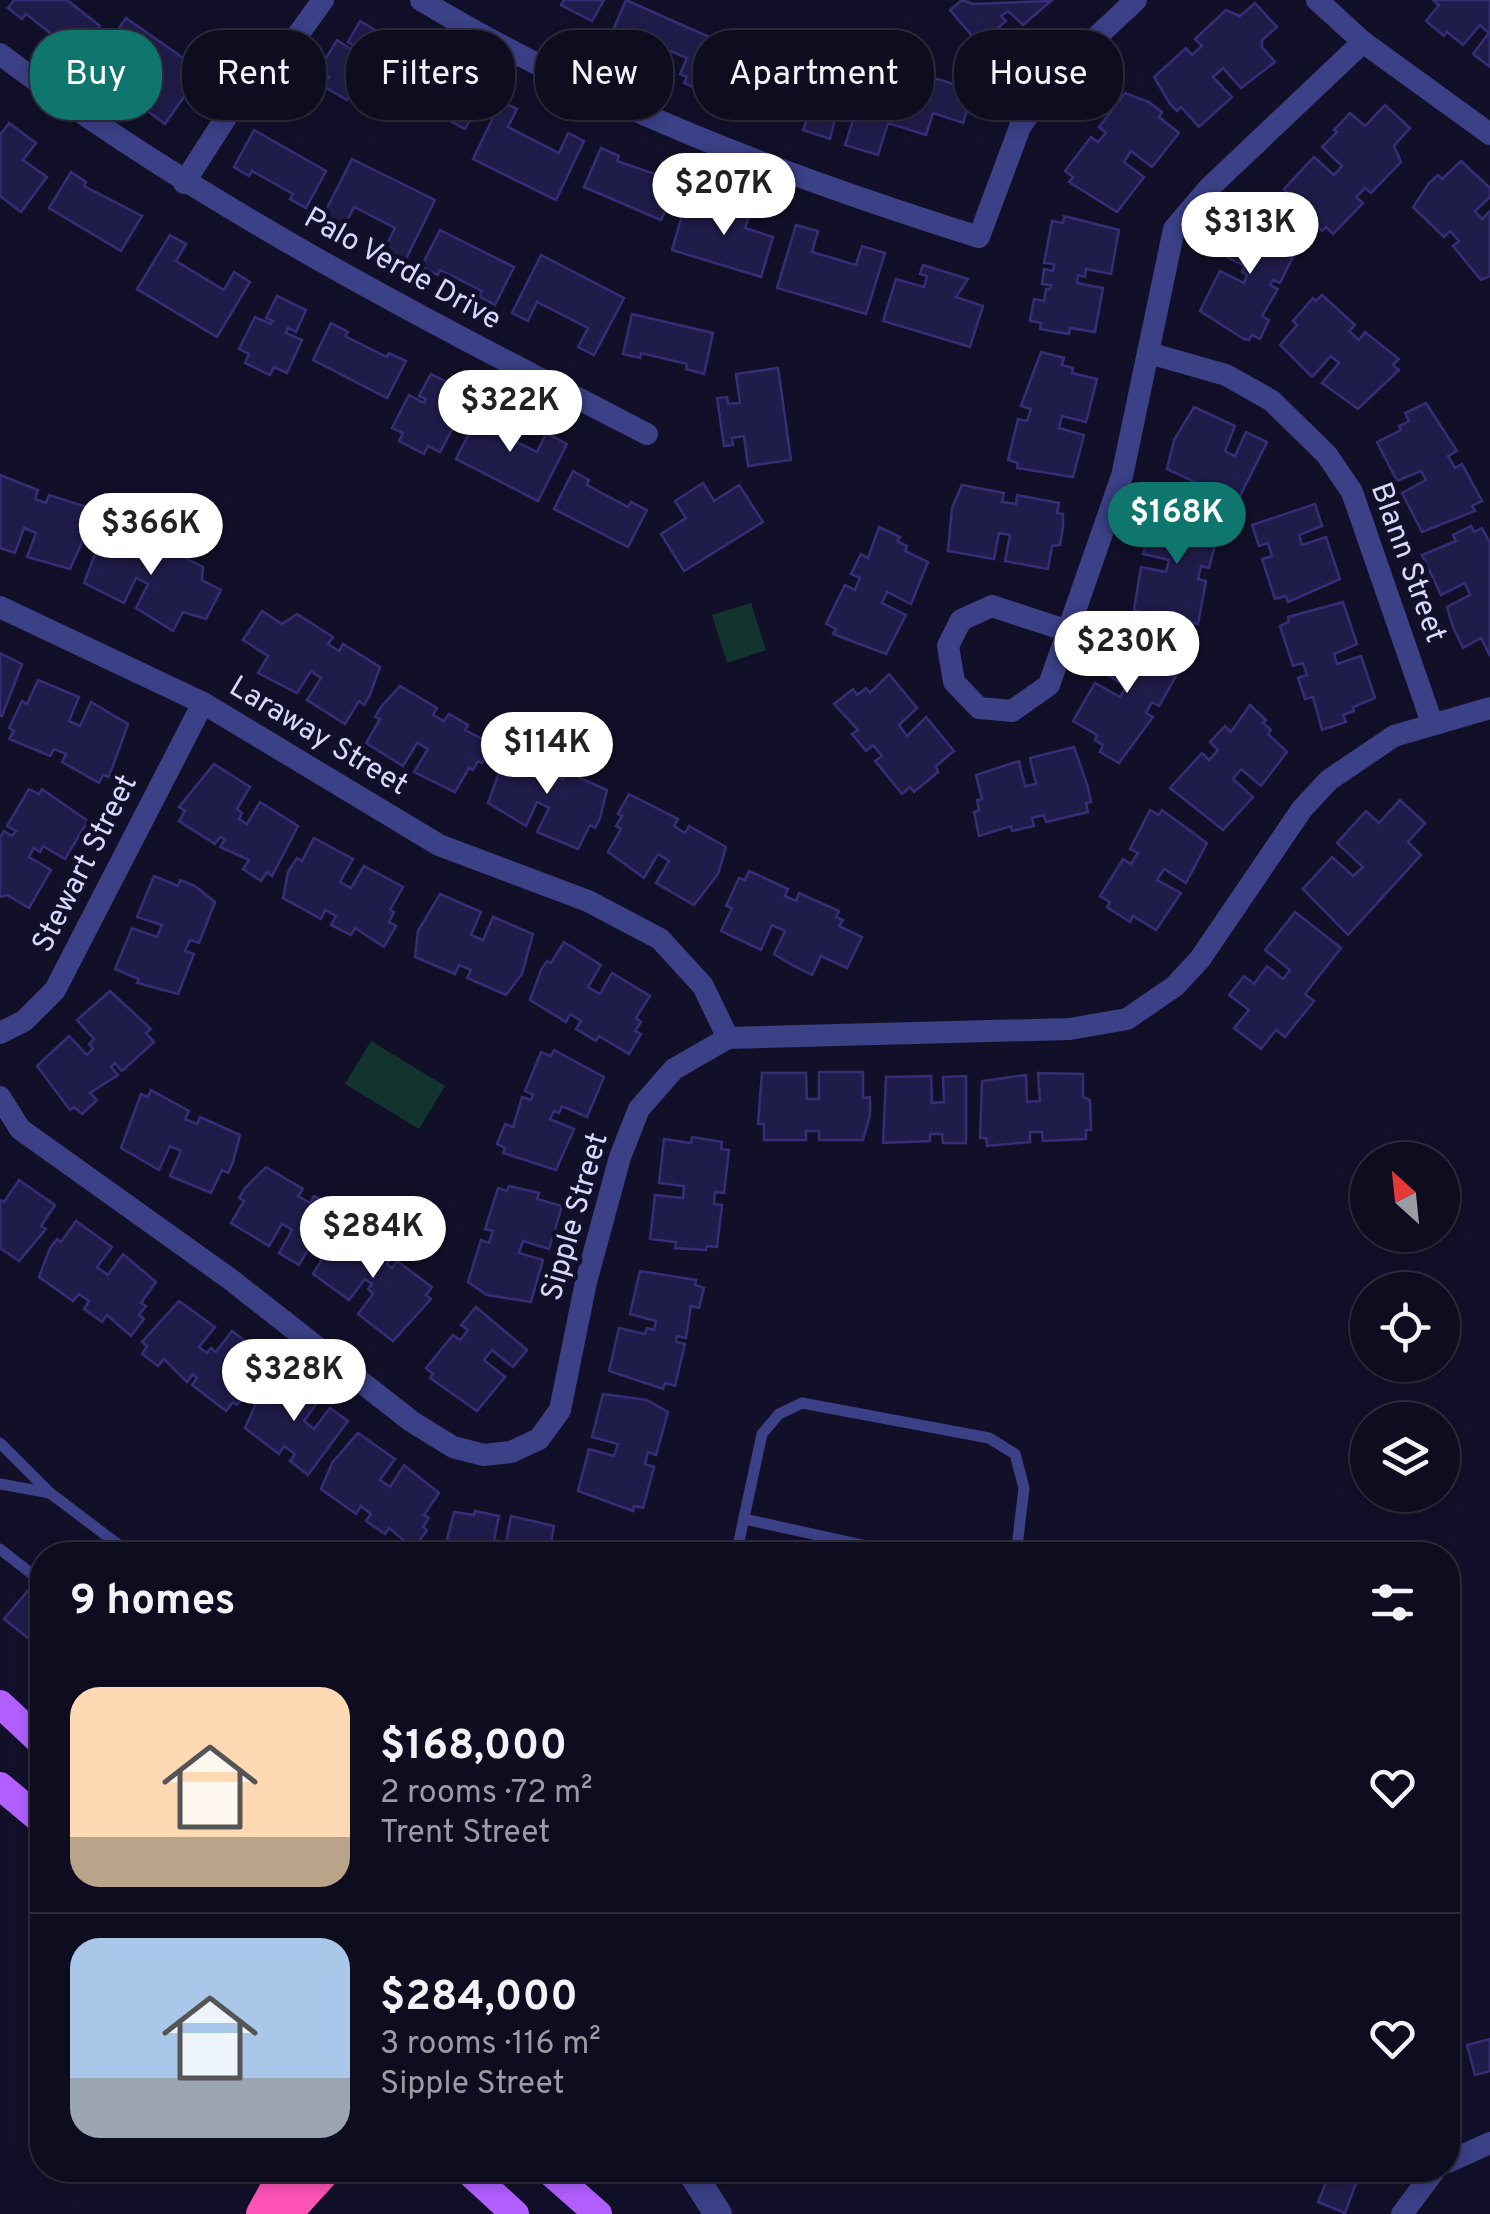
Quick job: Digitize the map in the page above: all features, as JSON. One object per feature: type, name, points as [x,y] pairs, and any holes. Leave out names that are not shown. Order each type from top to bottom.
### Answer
[{"type":"highway","points":[[262,2214],[279,2182]]},
{"type":"highway","points":[[286,2214],[316,2182]]},
{"type":"main road","points":[[0,1704],[30,1732]]},
{"type":"main road","points":[[0,1786],[30,1812]]},
{"type":"main road","points":[[480,2182],[515,2214]]},
{"type":"main road","points":[[562,2182],[595,2211]]},
{"type":"main road","points":[[577,2182],[595,2211]]},
{"type":"street","points":[[184,183],[232,108],[284,54],[323,0]]},
{"type":"street","points":[[420,0],[480,36],[696,140],[817,186],[979,237],[1020,127],[1056,75],[1136,0]]},
{"type":"street","points":[[1317,0],[1363,42],[1490,134]]},
{"type":"street","points":[[1068,632],[992,606],[961,620],[948,646],[954,682],[978,708],[1012,711],[1048,684],[1068,632],[1122,476],[1174,229],[1209,188],[1363,42]]},
{"type":"street","name":"Palo Verde Drive","points":[[0,54],[99,129],[184,183],[464,340],[646,434]]},
{"type":"street","name":"Blann Street","points":[[1149,353],[1226,375],[1272,401],[1327,455],[1352,492],[1432,723]]},
{"type":"street","name":"Laraway Street","points":[[0,607],[203,703],[439,845],[588,901],[660,939],[703,986],[728,1038]]},
{"type":"street","name":"Stewart Street","points":[[0,1033],[24,1021],[55,990],[203,703]]},
{"type":"street","name":"Sipple Street","points":[[0,1097],[20,1129],[230,1279],[411,1422],[454,1447],[484,1455],[512,1452],[538,1438],[560,1410],[586,1282],[638,1109],[674,1069],[728,1038],[1070,1029],[1127,1019],[1175,986],[1200,959],[1302,810],[1329,780],[1394,736],[1490,708]]},
{"type":"street","points":[[1460,2157],[1490,2143]]},
{"type":"street","points":[[698,2182],[718,2214]]},
{"type":"street","points":[[1402,2214],[1426,2182]]},
{"type":"lane","points":[[739,1542],[762,1434],[779,1414],[813,1402],[989,1438],[1015,1454],[1024,1488],[1018,1542]]},
{"type":"lane","points":[[0,1442],[50,1492],[115,1542]]},
{"type":"lane","points":[[0,1484],[50,1492]]},
{"type":"lane","points":[[744,1519],[849,1542]]},
{"type":"lane","points":[[0,1549],[30,1573]]},
{"type":"green space","points":[[751,603],[766,650],[727,663],[712,615]]},
{"type":"green space","points":[[371,1041],[445,1086],[419,1129],[345,1084]]},
{"type":"building","points":[[14,0],[67,0],[100,26],[97,30],[46,30],[26,14],[22,19],[8,8]]},
{"type":"building","points":[[564,0],[604,0],[592,21],[561,5]]},
{"type":"building","points":[[626,0],[694,30],[693,87],[684,83],[687,77],[680,74],[687,58],[673,52],[673,30],[613,30]]},
{"type":"building","points":[[962,0],[973,4],[1051,1],[1023,25],[1008,11],[1001,16],[1006,21],[995,30],[967,30],[950,10]]},
{"type":"building","points":[[1433,0],[1490,0],[1490,67],[1473,54],[1489,33],[1480,25],[1463,45],[1447,32],[1444,36],[1426,21],[1439,5]]},
{"type":"building","points":[[1255,3],[1277,27],[1262,40],[1262,47],[1275,62],[1241,88],[1223,68],[1213,77],[1232,97],[1199,127],[1181,107],[1177,111],[1170,104],[1154,77],[1186,48],[1192,55],[1202,46],[1195,39],[1226,10],[1240,16]]},
{"type":"building","points":[[126,18],[143,30],[118,30]]},
{"type":"building","points":[[360,21],[375,30],[355,30]]},
{"type":"building","points":[[337,40],[346,46],[346,99],[326,88],[329,77],[326,58]]},
{"type":"building","points":[[162,43],[182,57],[182,100],[165,124],[160,120]]},
{"type":"building","points":[[934,78],[954,84],[954,120],[934,113]]},
{"type":"building","points":[[1125,93],[1149,102],[1162,112],[1159,117],[1179,133],[1152,167],[1131,151],[1124,162],[1144,177],[1117,212],[1069,182],[1073,177],[1065,171],[1091,137],[1098,142],[1106,133],[1099,127],[1104,120],[1123,120]]},
{"type":"building","points":[[1385,105],[1410,128],[1394,146],[1401,162],[1371,193],[1365,188],[1356,197],[1363,203],[1333,234],[1326,227],[1322,231],[1284,189],[1314,157],[1334,175],[1342,166],[1322,147],[1337,132],[1334,130],[1350,113],[1365,126]]},
{"type":"building","points":[[449,120],[470,120],[465,129]]},
{"type":"building","points":[[492,120],[512,120],[508,127],[559,153],[568,133],[584,141],[556,200],[473,159]]},
{"type":"building","points":[[807,120],[835,120],[830,139],[803,130]]},
{"type":"building","points":[[853,120],[931,120],[926,135],[888,123],[878,155],[845,145]]},
{"type":"building","points":[[9,123],[36,143],[23,160],[47,177],[21,212],[0,196],[0,135]]},
{"type":"building","points":[[254,130],[326,171],[306,208],[290,199],[293,194],[252,171],[249,176],[234,167]]},
{"type":"building","points":[[601,148],[619,156],[617,161],[678,182],[661,220],[584,187]]},
{"type":"building","points":[[352,159],[435,200],[406,259],[385,248],[395,228],[354,207],[344,227],[323,216]]},
{"type":"building","points":[[1461,161],[1490,188],[1490,197],[1475,211],[1482,219],[1490,211],[1490,276],[1481,280],[1453,246],[1459,241],[1450,231],[1444,237],[1413,207],[1429,183],[1438,175],[1442,179]]},
{"type":"building","points":[[71,172],[86,182],[84,186],[142,216],[121,251],[49,208]]},
{"type":"building","points":[[719,197],[752,207],[745,228],[773,237],[761,277],[672,250],[684,209],[713,218]]},
{"type":"building","points":[[1240,214],[1293,235],[1291,241],[1299,245],[1280,283],[1273,280],[1270,285],[1278,289],[1262,316],[1269,320],[1260,339],[1252,335],[1249,340],[1244,339],[1200,311],[1220,271],[1244,283],[1245,266],[1220,254]]},
{"type":"building","points":[[1064,216],[1119,230],[1111,274],[1086,269],[1085,277],[1078,275],[1077,283],[1103,288],[1095,332],[1070,328],[1069,334],[1040,329],[1041,323],[1030,321],[1034,299],[1044,301],[1051,285],[1042,284],[1044,269],[1053,271],[1054,264],[1044,263],[1052,221],[1063,223]]},
{"type":"building","points":[[796,225],[818,231],[812,252],[856,265],[862,246],[885,253],[866,314],[777,288]]},
{"type":"building","points":[[440,230],[514,267],[495,305],[479,296],[482,291],[440,270],[438,275],[421,267]]},
{"type":"building","points":[[170,235],[186,244],[176,261],[224,290],[234,272],[250,282],[217,337],[137,289]]},
{"type":"building","points":[[541,255],[624,298],[594,355],[578,347],[588,328],[537,302],[528,321],[512,313]]},
{"type":"building","points":[[923,265],[968,279],[956,297],[983,306],[970,347],[883,321],[896,279],[924,287],[927,276],[920,274]]},
{"type":"building","points":[[1322,295],[1355,325],[1349,331],[1359,340],[1365,332],[1399,359],[1393,365],[1399,370],[1358,409],[1322,383],[1339,363],[1331,356],[1312,377],[1280,345],[1297,325],[1293,321],[1313,298],[1316,301]]},
{"type":"building","points":[[277,296],[306,310],[296,332],[288,328],[286,333],[302,340],[287,373],[274,367],[270,375],[245,363],[249,354],[239,349],[255,317],[271,324],[273,321],[266,318]]},
{"type":"building","points":[[632,314],[713,333],[704,374],[686,369],[687,364],[641,353],[640,358],[623,354]]},
{"type":"building","points":[[331,323],[348,332],[345,336],[387,357],[389,353],[406,361],[387,398],[313,360]]},
{"type":"building","points":[[1041,352],[1064,358],[1062,365],[1073,368],[1072,373],[1097,379],[1086,422],[1062,416],[1059,428],[1084,435],[1073,477],[1017,468],[1018,463],[1008,460],[1018,419],[1027,421],[1031,409],[1021,406]]},
{"type":"building","points":[[778,368],[791,460],[748,466],[744,436],[732,438],[733,445],[724,446],[717,398],[727,397],[728,404],[740,403],[736,374]]},
{"type":"building","points":[[431,374],[460,389],[448,411],[439,411],[457,420],[440,452],[428,446],[424,454],[399,441],[403,433],[392,428],[409,395],[424,403],[426,399],[419,396]]},
{"type":"building","points":[[485,402],[506,413],[497,432],[537,452],[546,433],[567,444],[538,501],[456,459]]},
{"type":"building","points":[[1426,403],[1457,451],[1448,456],[1455,468],[1462,464],[1482,501],[1472,506],[1475,511],[1422,532],[1402,493],[1426,480],[1421,471],[1397,481],[1377,442],[1401,430],[1399,426],[1409,421],[1405,413]]},
{"type":"building","points":[[1194,407],[1235,426],[1225,451],[1235,456],[1246,432],[1267,442],[1237,502],[1167,469],[1174,440]]},
{"type":"building","points":[[573,471],[589,480],[587,485],[628,507],[631,502],[647,510],[628,547],[554,509]]},
{"type":"building","points":[[0,475],[38,490],[35,499],[46,503],[49,495],[90,508],[88,516],[93,518],[70,569],[27,557],[36,533],[24,528],[15,553],[0,548]]},
{"type":"building","points":[[703,483],[714,501],[739,485],[763,522],[684,571],[661,534],[686,518],[675,501]]},
{"type":"building","points":[[962,485],[1004,493],[1002,502],[1016,504],[1017,495],[1059,503],[1057,513],[1063,514],[1060,545],[1052,546],[1048,569],[1005,561],[1010,535],[999,533],[994,559],[948,551],[952,508]]},
{"type":"building","points":[[1315,504],[1322,526],[1299,535],[1302,545],[1326,537],[1340,579],[1288,602],[1286,596],[1275,599],[1262,559],[1272,556],[1268,543],[1259,546],[1252,525]]},
{"type":"building","points":[[1156,511],[1214,519],[1213,525],[1220,526],[1209,568],[1201,566],[1198,579],[1206,581],[1198,624],[1190,622],[1189,627],[1134,610],[1141,567],[1166,572],[1169,560],[1143,554]]},
{"type":"building","points":[[114,524],[152,543],[149,550],[160,556],[165,548],[203,567],[202,580],[221,590],[206,619],[183,612],[173,631],[136,608],[148,584],[136,578],[124,603],[84,583],[104,531],[109,533]]},
{"type":"building","points":[[1471,526],[1474,532],[1482,528],[1490,543],[1490,656],[1481,638],[1463,648],[1453,627],[1447,607],[1470,595],[1465,583],[1441,595],[1422,555],[1456,541],[1453,535]]},
{"type":"building","points":[[879,527],[900,537],[897,541],[907,546],[905,551],[928,562],[911,604],[887,592],[882,603],[906,615],[886,654],[833,634],[836,629],[826,624],[845,585],[855,590],[860,578],[851,574],[861,554],[868,558]]},
{"type":"building","points":[[1343,602],[1357,644],[1334,654],[1337,664],[1361,656],[1375,698],[1343,715],[1346,722],[1322,730],[1313,697],[1305,699],[1298,678],[1307,675],[1303,663],[1293,666],[1280,626],[1289,622],[1288,617]]},
{"type":"building","points":[[262,611],[282,624],[297,614],[333,637],[328,644],[339,651],[343,644],[380,667],[364,705],[359,701],[345,724],[307,700],[321,678],[311,671],[297,693],[258,673],[268,656],[243,640]]},
{"type":"building","points":[[1123,634],[1176,659],[1173,664],[1180,669],[1159,706],[1152,702],[1146,713],[1153,717],[1119,763],[1100,752],[1103,745],[1095,740],[1097,735],[1073,721],[1095,683],[1120,697],[1126,686],[1102,672]]},
{"type":"building","points":[[0,653],[22,664],[2,716],[0,715]]},
{"type":"building","points":[[889,674],[917,708],[899,725],[907,736],[926,717],[954,751],[936,766],[938,772],[914,792],[910,787],[902,794],[875,761],[882,756],[873,745],[866,751],[852,734],[858,730],[834,704],[853,689],[857,695],[866,688],[870,693]]},
{"type":"building","points":[[38,680],[79,697],[69,721],[80,726],[91,702],[128,724],[109,777],[103,775],[99,783],[62,762],[66,754],[54,749],[50,756],[9,739],[14,731],[9,728],[22,701],[27,704]]},
{"type":"building","points":[[400,686],[437,708],[433,715],[444,721],[449,714],[468,725],[465,730],[494,745],[482,763],[478,761],[473,770],[469,768],[455,792],[414,772],[428,749],[417,743],[403,766],[366,743],[380,719],[375,717]]},
{"type":"building","points":[[1250,705],[1266,720],[1263,723],[1271,730],[1268,734],[1287,752],[1261,786],[1241,769],[1233,779],[1253,797],[1223,830],[1170,788],[1202,753],[1209,760],[1218,750],[1210,742],[1225,726],[1231,732]]},
{"type":"building","points":[[518,745],[556,766],[552,774],[563,780],[567,772],[607,790],[600,818],[595,828],[590,825],[578,849],[537,832],[549,808],[537,802],[526,826],[488,803],[506,754]]},
{"type":"building","points":[[1074,747],[1091,802],[1086,803],[1088,812],[1046,822],[1044,815],[1032,818],[1034,826],[1012,831],[1011,826],[979,836],[974,812],[979,810],[977,800],[982,799],[976,775],[1019,761],[1025,786],[1036,784],[1030,758]]},
{"type":"building","points":[[214,764],[250,787],[237,809],[242,813],[239,819],[247,824],[260,802],[298,826],[272,876],[267,872],[261,881],[243,869],[249,860],[220,847],[225,839],[220,837],[215,844],[179,821],[185,811],[179,807]]},
{"type":"building","points":[[29,789],[39,794],[42,789],[88,821],[65,859],[43,846],[40,852],[34,848],[29,857],[51,870],[29,908],[7,895],[0,897],[0,838],[4,831],[12,836],[16,831],[7,826]]},
{"type":"building","points":[[629,794],[678,819],[674,826],[685,833],[689,826],[726,847],[718,874],[694,905],[656,883],[669,861],[658,854],[644,878],[608,852],[621,829],[616,826],[622,816],[618,814]]},
{"type":"building","points":[[1400,800],[1425,823],[1408,842],[1421,855],[1348,935],[1303,889],[1332,857],[1353,876],[1363,867],[1337,843],[1366,811],[1379,823]]},
{"type":"building","points":[[1150,810],[1159,815],[1162,810],[1207,843],[1186,883],[1164,869],[1157,880],[1181,893],[1156,930],[1133,916],[1130,922],[1107,907],[1110,902],[1100,896],[1123,859],[1131,864],[1138,853],[1130,849]]},
{"type":"building","points":[[314,838],[353,859],[340,882],[351,888],[364,866],[403,887],[390,910],[394,912],[389,922],[396,926],[384,947],[355,928],[351,935],[331,925],[336,916],[325,910],[321,919],[283,898],[288,872],[297,858],[302,861]]},
{"type":"building","points":[[749,871],[788,889],[785,896],[796,901],[799,893],[839,911],[836,917],[843,920],[839,926],[862,937],[847,968],[821,956],[812,975],[792,965],[774,954],[785,931],[772,925],[761,950],[721,931],[732,908],[726,906],[739,878],[745,880]]},
{"type":"building","points":[[154,876],[178,886],[180,880],[195,886],[215,902],[199,943],[190,940],[185,951],[194,954],[178,994],[137,983],[139,979],[115,969],[132,928],[157,937],[162,925],[137,917]]},
{"type":"building","points":[[440,894],[481,912],[471,935],[483,940],[493,917],[533,934],[522,974],[506,995],[467,978],[471,970],[459,965],[455,974],[415,957],[418,931]]},
{"type":"building","points":[[1295,912],[1341,948],[1305,994],[1314,1001],[1285,1037],[1276,1030],[1261,1049],[1234,1028],[1249,1010],[1229,995],[1244,976],[1254,984],[1267,966],[1283,979],[1290,970],[1265,950]]},
{"type":"building","points":[[564,942],[601,965],[588,987],[600,994],[612,973],[650,996],[636,1018],[641,1022],[635,1031],[641,1034],[629,1054],[599,1036],[596,1041],[576,1029],[581,1021],[570,1014],[566,1022],[530,1000],[541,970],[547,961],[551,963]]},
{"type":"building","points":[[110,991],[151,1029],[146,1033],[154,1042],[122,1071],[115,1063],[111,1067],[118,1075],[90,1093],[97,1100],[82,1114],[74,1107],[70,1110],[37,1066],[69,1036],[87,1055],[93,1049],[89,1044],[94,1039],[77,1020]]},
{"type":"building","points":[[554,1050],[604,1077],[587,1117],[562,1106],[559,1113],[554,1111],[550,1119],[574,1129],[556,1170],[503,1153],[505,1148],[497,1144],[505,1124],[513,1127],[522,1097],[531,1100],[533,1095],[525,1091],[541,1052],[551,1056]]},
{"type":"building","points":[[819,1072],[863,1072],[863,1098],[870,1097],[870,1115],[863,1140],[819,1140],[819,1131],[806,1131],[806,1140],[764,1140],[764,1124],[758,1124],[762,1073],[806,1073],[807,1099],[819,1099]]},
{"type":"building","points":[[1038,1073],[1083,1074],[1083,1097],[1090,1100],[1091,1130],[1086,1130],[1086,1139],[1043,1141],[1042,1132],[1030,1132],[1030,1142],[987,1146],[986,1138],[980,1138],[982,1081],[1026,1075],[1027,1102],[1040,1101]]},
{"type":"building","points":[[931,1076],[932,1103],[944,1102],[943,1077],[966,1076],[966,1143],[943,1143],[942,1134],[930,1134],[930,1141],[883,1143],[886,1077]]},
{"type":"building","points":[[151,1090],[189,1111],[185,1119],[197,1124],[200,1117],[240,1135],[228,1173],[222,1170],[211,1193],[170,1176],[181,1151],[170,1146],[159,1170],[121,1148],[141,1094],[148,1097]]},
{"type":"building","points":[[692,1137],[722,1142],[721,1149],[729,1150],[724,1193],[715,1192],[714,1204],[722,1205],[717,1247],[707,1246],[706,1250],[675,1248],[676,1242],[650,1239],[655,1195],[683,1198],[684,1186],[659,1183],[664,1139],[691,1143]]},
{"type":"building","points":[[266,1167],[303,1189],[298,1196],[310,1203],[314,1196],[333,1207],[299,1265],[279,1253],[292,1230],[282,1224],[269,1246],[231,1223],[244,1201],[239,1198],[245,1188]]},
{"type":"building","points":[[19,1180],[55,1205],[41,1226],[46,1229],[19,1261],[0,1248],[0,1200],[4,1202]]},
{"type":"building","points":[[509,1186],[539,1193],[537,1199],[562,1206],[549,1249],[523,1241],[519,1253],[543,1260],[531,1302],[487,1295],[468,1282],[481,1240],[489,1243],[493,1231],[485,1229],[498,1188],[507,1191]]},
{"type":"building","points":[[76,1221],[112,1247],[97,1267],[108,1275],[123,1254],[156,1282],[141,1303],[146,1306],[139,1315],[144,1319],[131,1336],[107,1315],[102,1322],[84,1309],[89,1301],[79,1294],[73,1301],[39,1277],[50,1248],[57,1239],[61,1242]]},
{"type":"building","points":[[354,1221],[370,1234],[365,1241],[392,1257],[387,1264],[392,1268],[397,1261],[432,1287],[426,1295],[431,1299],[393,1341],[358,1314],[373,1294],[368,1289],[372,1284],[365,1279],[349,1300],[313,1274],[343,1225],[348,1229]]},
{"type":"building","points":[[640,1271],[696,1280],[695,1285],[704,1288],[699,1308],[691,1306],[686,1338],[677,1336],[676,1342],[685,1344],[675,1386],[665,1383],[663,1389],[609,1371],[619,1328],[645,1334],[647,1328],[654,1330],[656,1321],[630,1314]]},
{"type":"building","points":[[179,1301],[215,1327],[199,1347],[207,1353],[211,1348],[216,1352],[232,1331],[267,1358],[251,1378],[256,1381],[237,1405],[233,1402],[226,1411],[192,1385],[197,1378],[193,1374],[187,1382],[164,1359],[158,1366],[142,1354],[147,1346],[142,1342]]},
{"type":"building","points":[[476,1307],[527,1350],[513,1367],[492,1350],[484,1360],[505,1377],[477,1411],[430,1378],[433,1374],[426,1368],[453,1335],[460,1340],[468,1330],[461,1325]]},
{"type":"building","points":[[285,1374],[319,1400],[304,1421],[314,1429],[330,1408],[348,1421],[308,1475],[290,1461],[295,1454],[284,1446],[279,1454],[245,1428],[257,1401],[265,1391],[269,1394]]},
{"type":"building","points":[[603,1394],[647,1400],[668,1412],[656,1455],[648,1452],[645,1464],[654,1467],[643,1508],[634,1506],[633,1511],[578,1491],[589,1449],[614,1456],[618,1444],[592,1437]]},
{"type":"building","points":[[358,1433],[395,1459],[380,1480],[390,1487],[404,1465],[439,1493],[424,1515],[429,1518],[423,1527],[427,1530],[419,1542],[406,1542],[389,1528],[385,1534],[366,1521],[371,1514],[361,1506],[356,1514],[321,1489],[332,1463]]},
{"type":"building","points":[[475,1511],[499,1516],[494,1540],[502,1542],[446,1542],[454,1512],[474,1515]]},
{"type":"building","points":[[511,1516],[554,1526],[551,1542],[506,1542]]},
{"type":"building","points":[[30,1588],[30,1640],[4,1619]]},
{"type":"building","points":[[1490,2039],[1490,2071],[1475,2075],[1467,2045]]},
{"type":"building","points":[[1326,2182],[1357,2182],[1345,2213],[1318,2202]]}]
